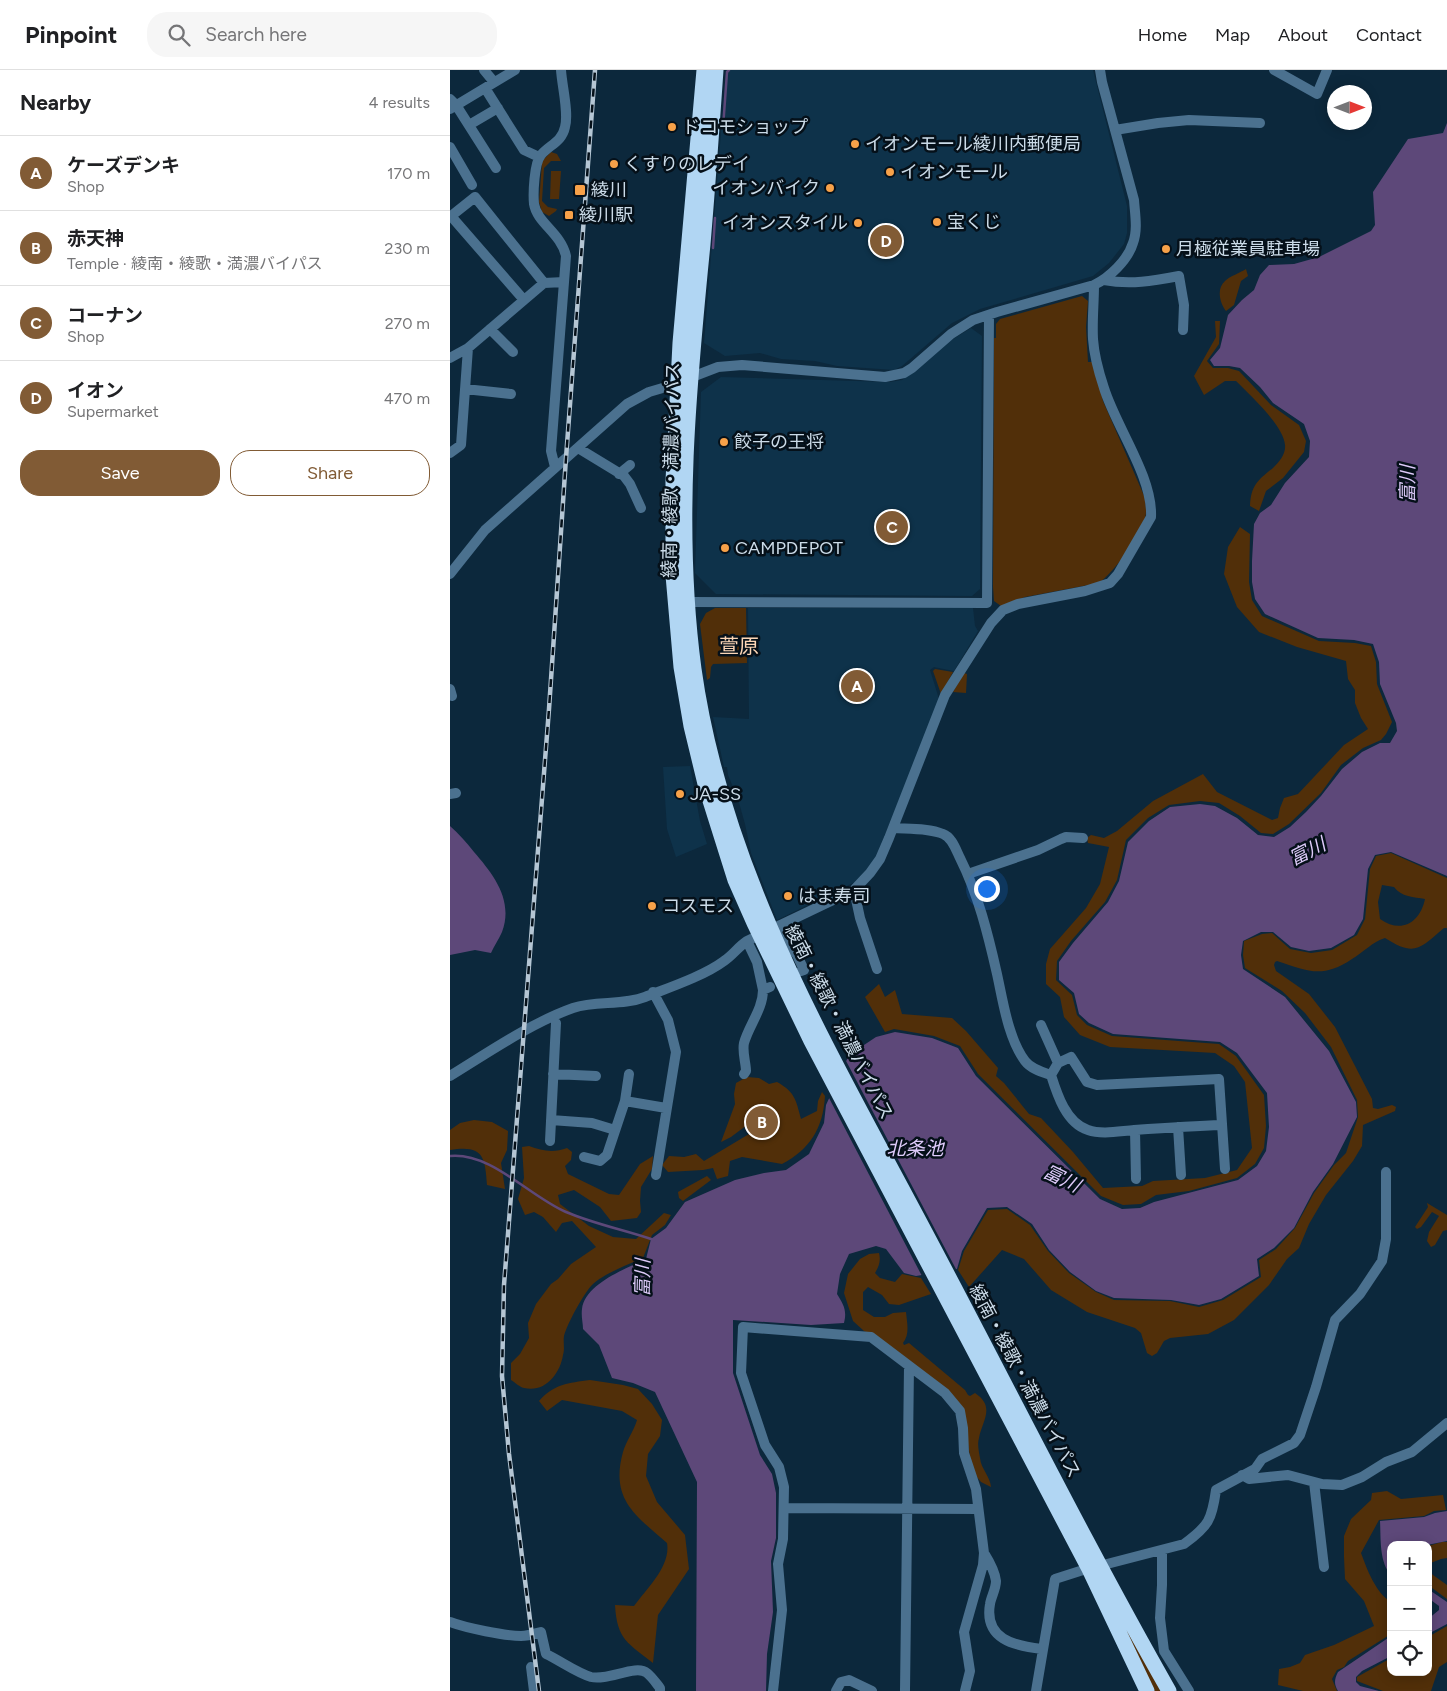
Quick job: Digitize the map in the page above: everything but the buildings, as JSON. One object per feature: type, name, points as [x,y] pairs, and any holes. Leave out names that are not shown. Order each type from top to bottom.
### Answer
[{"type":"highway","name":"綾南・綾歌・満濃バイパス","points":[[704,70],[685,379],[685,520],[688,602],[694,665],[709,751],[764,932]]},
{"type":"highway","name":"綾南・綾歌・満濃バイパス","points":[[716,70],[673,481],[673,575],[681,667],[691,726],[716,823],[735,880],[764,932],[816,1038],[1095,1567],[1170,1691]]},
{"type":"highway","name":"綾南・綾歌・満濃バイパス","points":[[1095,1567],[1147,1691]]},
{"type":"street","points":[[484,70],[498,108],[524,150],[539,157]]},
{"type":"street","points":[[496,168],[469,125],[452,104],[490,85],[514,70]]},
{"type":"street","points":[[555,467],[552,451],[566,256],[564,246],[536,210],[534,193],[536,166],[539,157],[558,141],[566,126],[561,70]]},
{"type":"street","points":[[450,574],[485,530],[627,404],[648,392],[718,367],[742,365],[872,376],[895,376],[912,368],[963,326],[989,315],[1094,285],[1104,280],[1126,256],[1133,244],[1135,232],[1134,200],[1100,70]]},
{"type":"street","points":[[1274,70],[1317,94],[1326,70]]},
{"type":"street","points":[[469,125],[498,108]]},
{"type":"street","points":[[1115,130],[1189,120],[1260,123]]},
{"type":"street","points":[[450,147],[472,185]]},
{"type":"street","points":[[524,300],[450,216],[475,197],[544,283]]},
{"type":"street","points":[[1104,280],[1122,284],[1179,276],[1184,305],[1183,330]]},
{"type":"street","points":[[450,358],[468,348],[544,283],[564,282]]},
{"type":"street","points":[[450,1076],[524,1032],[565,1011],[592,1003],[620,1002],[644,997],[652,992],[703,973],[725,961],[737,948],[764,932],[854,890],[880,860],[945,695],[991,623],[1003,610],[1018,604],[1085,591],[1110,583],[1118,574],[1151,517],[1151,506],[1149,491],[1104,388],[1093,340],[1094,285]]},
{"type":"street","points":[[688,602],[987,603],[989,315]]},
{"type":"street","points":[[490,330],[514,352]]},
{"type":"street","points":[[450,453],[461,445],[468,348]]},
{"type":"street","points":[[465,389],[511,394]]},
{"type":"street","points":[[578,448],[619,474],[630,484],[641,508]]},
{"type":"street","points":[[619,474],[630,465]]},
{"type":"street","points":[[894,828],[933,831],[944,834],[950,839],[968,874],[986,926],[1007,1017],[1018,1050],[1026,1063],[1036,1070],[1051,1075]]},
{"type":"street","points":[[968,874],[1038,850],[1066,837],[1083,838]]},
{"type":"street","points":[[854,890],[860,918],[877,969]]},
{"type":"street","points":[[764,932],[790,947],[797,955],[804,970],[801,971]]},
{"type":"street","points":[[744,1074],[746,1069],[744,1044],[767,988],[757,962],[764,932]]},
{"type":"street","points":[[652,992],[668,1020],[676,1052],[656,1175]]},
{"type":"street","points":[[550,1141],[556,1023]]},
{"type":"street","points":[[1041,1025],[1058,1063]]},
{"type":"street","points":[[1222,1124],[1107,1132],[1088,1130],[1075,1121],[1066,1111],[1051,1075],[1058,1063],[1071,1058],[1087,1082],[1097,1085],[1219,1079],[1222,1124],[1225,1169]]},
{"type":"street","points":[[553,1074],[596,1076]]},
{"type":"street","points":[[584,1157],[600,1161],[607,1155],[625,1101],[629,1074]]},
{"type":"street","points":[[625,1101],[666,1108]]},
{"type":"street","points":[[551,1120],[592,1123],[615,1130]]},
{"type":"street","points":[[1178,1127],[1181,1175]]},
{"type":"street","points":[[1135,1130],[1136,1179]]},
{"type":"street","points":[[1036,1691],[1055,1580],[1095,1567],[1184,1544],[1196,1536],[1208,1524],[1213,1510],[1216,1490],[1256,1468],[1262,1459],[1294,1442],[1300,1434],[1316,1387],[1335,1320],[1360,1294],[1382,1261],[1386,1239],[1386,1172]]},
{"type":"street","points":[[773,1691],[782,1610],[778,1564],[783,1539],[784,1487],[779,1467],[765,1445],[741,1373],[743,1327],[871,1337],[945,1393],[960,1411],[964,1453],[976,1489],[984,1553],[983,1565],[964,1632],[970,1671],[966,1691]]},
{"type":"street","points":[[905,1691],[909,1366]]},
{"type":"street","points":[[1242,1475],[1249,1479],[1288,1476],[1333,1486],[1342,1485],[1357,1480],[1386,1462],[1412,1452],[1447,1423]]},
{"type":"street","points":[[1314,1482],[1324,1567]]},
{"type":"street","points":[[784,1508],[978,1510]]},
{"type":"street","points":[[1162,1550],[1160,1618],[1164,1651],[1189,1691]]},
{"type":"street","points":[[984,1553],[990,1562],[996,1582],[990,1602],[988,1619],[994,1630],[1006,1641],[1023,1647],[1042,1649]]},
{"type":"street","points":[[450,1622],[469,1628],[520,1636],[541,1632],[546,1654],[590,1676],[601,1678],[640,1670],[646,1672],[660,1688],[660,1691]]},
{"type":"street","points":[[531,1667],[534,1691]]},
{"type":"street","points":[[836,1691],[841,1682],[848,1680],[872,1691]]},
{"type":"shaded area","points":[[726,70],[1093,70],[1127,206],[1127,233],[1124,244],[1109,263],[1093,276],[980,309],[952,323],[902,366],[894,370],[837,366],[815,361],[781,359],[760,353],[725,356],[704,343]]},
{"type":"shaded area","points":[[551,152],[557,154],[561,161],[551,161],[544,168],[542,201],[548,207],[557,209],[549,216],[542,212],[539,202],[542,163]]},
{"type":"shaded area","points":[[551,171],[561,171],[559,199],[550,199]]},
{"type":"shaded area","points":[[1246,269],[1248,276],[1241,281],[1234,305],[1226,311],[1220,296],[1222,284]]},
{"type":"shaded area","points":[[1082,296],[1088,301],[1086,327],[1088,362],[1094,362],[1103,401],[1145,498],[1145,519],[1136,538],[1124,555],[1112,571],[1099,583],[1025,597],[1001,606],[994,601],[993,587],[994,338],[996,338],[996,324],[1000,319]]},
{"type":"shaded area","points":[[1215,321],[1220,321],[1219,344],[1207,361],[1213,368],[1228,368],[1239,371],[1271,405],[1299,425],[1306,441],[1304,452],[1283,478],[1266,491],[1259,511],[1250,506],[1252,493],[1259,480],[1280,460],[1285,445],[1279,429],[1257,402],[1236,381],[1225,381],[1204,395],[1194,376],[1216,337]]},
{"type":"shaded area","points":[[971,328],[982,336],[980,589],[972,596],[716,594],[695,573],[701,392],[721,377],[890,382],[902,380],[948,342]]},
{"type":"shaded area","points":[[1240,527],[1250,534],[1249,582],[1252,600],[1262,616],[1319,641],[1371,646],[1376,662],[1377,684],[1392,722],[1381,740],[1363,748],[1341,765],[1321,793],[1289,824],[1273,834],[1261,833],[1240,816],[1219,803],[1200,801],[1169,805],[1148,818],[1126,840],[1117,880],[1105,902],[1071,941],[1057,961],[1056,980],[1072,995],[1077,1015],[1087,1025],[1112,1036],[1219,1044],[1236,1056],[1264,1095],[1266,1126],[1264,1148],[1255,1164],[1237,1178],[1189,1191],[1156,1195],[1141,1204],[1123,1205],[1101,1196],[978,1074],[960,1046],[934,1036],[894,1029],[885,1032],[865,997],[879,984],[885,997],[895,990],[902,1014],[952,1018],[966,1031],[998,1068],[996,1076],[1029,1114],[1041,1118],[1103,1188],[1142,1186],[1153,1181],[1205,1178],[1237,1170],[1252,1148],[1245,1082],[1234,1066],[1215,1053],[1110,1047],[1080,1035],[1064,1017],[1060,997],[1046,984],[1046,964],[1050,949],[1086,908],[1100,884],[1109,847],[1088,843],[1087,838],[1091,835],[1104,838],[1117,831],[1153,801],[1203,774],[1217,792],[1272,820],[1278,818],[1284,798],[1298,794],[1344,745],[1368,729],[1355,703],[1355,690],[1348,679],[1346,661],[1297,647],[1259,632],[1237,607],[1224,574],[1228,547]]},
{"type":"shaded area","points":[[715,608],[746,608],[747,663],[713,664],[710,678],[707,680],[700,624],[706,613]]},
{"type":"shaded area","points":[[748,608],[973,608],[975,626],[978,631],[954,671],[934,667],[930,670],[939,699],[874,861],[855,882],[777,920],[751,853],[738,799],[728,775],[727,767],[724,767],[713,717],[749,719]]},
{"type":"shaded area","points":[[935,669],[953,672],[941,694],[933,671]]},
{"type":"shaded area","points":[[964,673],[967,674],[966,693],[953,692]]},
{"type":"shaded area","name":"JA-SS","points":[[690,766],[700,821],[707,844],[676,857],[667,829],[663,767]]},
{"type":"shaded area","points":[[1391,853],[1447,878],[1447,928],[1444,928],[1422,945],[1410,949],[1385,938],[1341,965],[1323,971],[1306,970],[1275,962],[1276,971],[1309,994],[1335,1027],[1372,1099],[1373,1108],[1378,1109],[1392,1105],[1396,1107],[1395,1111],[1363,1125],[1362,1146],[1353,1161],[1326,1195],[1309,1224],[1299,1248],[1287,1259],[1269,1285],[1234,1320],[1208,1334],[1170,1338],[1164,1341],[1157,1353],[1152,1356],[1147,1353],[1141,1333],[1135,1328],[1087,1312],[1051,1290],[1024,1259],[1002,1250],[969,1287],[958,1270],[964,1251],[988,1210],[1007,1209],[1030,1225],[1048,1251],[1069,1273],[1096,1292],[1114,1300],[1170,1301],[1199,1307],[1223,1300],[1261,1277],[1259,1260],[1276,1249],[1295,1228],[1314,1193],[1334,1165],[1346,1153],[1358,1117],[1357,1100],[1331,1047],[1305,1013],[1282,991],[1245,968],[1243,955],[1244,941],[1262,934],[1272,933],[1290,949],[1311,953],[1332,950],[1357,935],[1365,919],[1370,869],[1376,856]],"holes":[[[1382,885],[1394,887],[1404,895],[1425,899],[1419,914],[1414,920],[1402,926],[1395,926],[1380,919],[1378,902]]]},
{"type":"shaded area","points":[[747,1077],[759,1078],[769,1084],[777,1082],[788,1089],[794,1097],[801,1119],[817,1111],[818,1101],[822,1092],[825,1096],[824,1108],[818,1128],[807,1145],[782,1164],[742,1157],[730,1161],[728,1176],[717,1179],[713,1168],[668,1172],[662,1165],[669,1156],[684,1157],[696,1154],[704,1161],[749,1134],[769,1134],[777,1121],[773,1116],[755,1119],[721,1142],[735,1104],[736,1083]]},
{"type":"shaded area","points":[[474,1120],[492,1122],[508,1131],[507,1150],[501,1163],[505,1189],[487,1185],[483,1160],[476,1151],[469,1149],[450,1150],[450,1130],[460,1123]]},
{"type":"shaded area","points":[[529,1146],[548,1151],[567,1148],[572,1152],[571,1160],[565,1166],[568,1174],[609,1194],[619,1195],[640,1164],[653,1156],[652,1169],[641,1187],[641,1212],[637,1218],[611,1221],[600,1207],[574,1190],[558,1195],[560,1204],[589,1226],[613,1237],[636,1239],[664,1213],[671,1215],[665,1225],[652,1235],[643,1258],[616,1270],[592,1285],[576,1309],[566,1331],[564,1353],[559,1369],[545,1385],[532,1389],[522,1387],[511,1380],[511,1363],[520,1354],[529,1338],[528,1323],[536,1304],[551,1284],[571,1264],[596,1247],[572,1221],[562,1223],[556,1232],[543,1217],[534,1212],[525,1215],[518,1199],[524,1178],[522,1147]]},
{"type":"shaded area","points":[[707,1176],[711,1180],[683,1201],[679,1198],[678,1192]]},
{"type":"shaded area","points":[[1427,1203],[1447,1215],[1447,1230],[1443,1231],[1435,1245],[1431,1247],[1427,1241],[1429,1232],[1439,1216],[1432,1212],[1421,1227],[1417,1229],[1415,1227],[1428,1207]]},
{"type":"shaded area","points":[[879,1253],[880,1259],[875,1273],[880,1278],[895,1282],[902,1274],[921,1278],[931,1294],[899,1305],[889,1304],[882,1295],[868,1287],[863,1292],[863,1310],[874,1317],[885,1317],[893,1313],[906,1312],[907,1332],[904,1345],[909,1343],[965,1390],[968,1395],[970,1396],[975,1393],[981,1398],[985,1404],[986,1414],[978,1440],[978,1448],[982,1466],[991,1487],[981,1482],[972,1471],[963,1408],[876,1337],[864,1331],[853,1321],[844,1293],[848,1274],[860,1259],[869,1254]]},
{"type":"shaded area","points":[[590,1380],[638,1389],[652,1404],[662,1420],[660,1436],[648,1454],[646,1476],[657,1502],[685,1535],[689,1569],[658,1615],[653,1663],[625,1640],[618,1626],[615,1605],[634,1606],[662,1568],[667,1552],[667,1543],[645,1524],[628,1505],[620,1482],[623,1452],[637,1420],[622,1411],[562,1400],[547,1411],[539,1401],[550,1391],[568,1383]]},
{"type":"shaded area","points":[[1387,1491],[1401,1499],[1443,1495],[1446,1510],[1434,1511],[1424,1516],[1379,1520],[1361,1553],[1376,1586],[1387,1599],[1387,1637],[1337,1670],[1332,1679],[1337,1691],[1303,1691],[1278,1685],[1279,1669],[1300,1663],[1305,1655],[1334,1645],[1374,1626],[1364,1601],[1345,1579],[1344,1557],[1344,1536],[1351,1519],[1371,1500],[1372,1493]]},
{"type":"shaded area","points":[[1447,1542],[1447,1558],[1432,1562],[1432,1545]]},
{"type":"shaded area","points":[[1432,1574],[1447,1585],[1447,1599],[1432,1588]]},
{"type":"shaded area","points":[[1113,1609],[1129,1631],[1163,1691],[1153,1691]]},
{"type":"shaded area","points":[[1447,1626],[1447,1662],[1439,1667],[1431,1691],[1383,1691],[1357,1681],[1357,1677],[1387,1660],[1387,1676],[1432,1676],[1432,1635]]},
{"type":"water","name":"北条池","points":[[1447,123],[1447,876],[1391,852],[1375,855],[1368,869],[1363,919],[1354,935],[1331,948],[1309,951],[1291,947],[1273,932],[1261,932],[1243,941],[1241,955],[1243,969],[1285,997],[1329,1051],[1356,1102],[1357,1117],[1333,1164],[1313,1192],[1294,1228],[1274,1248],[1257,1259],[1259,1276],[1221,1299],[1199,1305],[1171,1300],[1114,1298],[1096,1291],[1070,1272],[1049,1250],[1032,1224],[1007,1207],[987,1208],[962,1251],[957,1269],[916,1276],[904,1273],[886,1249],[876,1246],[849,1254],[840,1274],[837,1294],[844,1308],[844,1323],[811,1325],[733,1320],[733,1373],[760,1455],[772,1474],[776,1493],[776,1538],[771,1561],[773,1612],[767,1654],[766,1691],[696,1691],[697,1482],[655,1392],[633,1383],[612,1378],[599,1345],[583,1329],[582,1314],[585,1300],[598,1285],[607,1278],[646,1259],[651,1239],[666,1228],[685,1202],[735,1180],[786,1170],[809,1154],[824,1123],[826,1105],[849,1055],[876,1037],[895,1032],[932,1038],[958,1048],[976,1076],[1100,1199],[1122,1209],[1140,1208],[1154,1202],[1238,1180],[1257,1166],[1266,1151],[1269,1127],[1267,1093],[1237,1053],[1220,1042],[1113,1034],[1089,1023],[1079,1014],[1074,993],[1059,980],[1059,962],[1108,902],[1119,881],[1128,842],[1149,821],[1170,807],[1200,804],[1215,806],[1237,818],[1258,835],[1274,837],[1290,827],[1306,812],[1342,769],[1362,752],[1380,743],[1390,743],[1397,731],[1396,723],[1380,684],[1379,662],[1373,644],[1354,640],[1318,638],[1265,614],[1255,599],[1252,582],[1254,524],[1260,513],[1271,505],[1285,483],[1309,457],[1310,441],[1304,424],[1273,403],[1260,387],[1240,368],[1214,366],[1210,360],[1220,348],[1228,315],[1254,290],[1260,275],[1269,265],[1294,264],[1319,257],[1371,231],[1375,225],[1373,192],[1408,139],[1443,133]]},
{"type":"water","points":[[450,826],[488,869],[500,888],[505,909],[505,920],[502,932],[491,953],[475,950],[450,955]]},
{"type":"water","points":[[1447,1511],[1447,1541],[1432,1544],[1432,1541],[1387,1541],[1387,1570],[1383,1557],[1380,1521],[1424,1517]]},
{"type":"water","points":[[1432,1592],[1447,1602],[1447,1624],[1432,1632],[1432,1616],[1439,1610],[1439,1606],[1432,1601]]},
{"type":"water","points":[[1387,1639],[1387,1658],[1362,1671],[1356,1677],[1356,1682],[1360,1686],[1379,1691],[1338,1691],[1335,1682],[1338,1672]]},
{"type":"pier","points":[[845,1059],[957,1271],[923,1278],[828,1096]]},
{"type":"waterway","points":[[723,128],[727,72],[729,70]]},
{"type":"waterway","points":[[713,248],[715,218]]},
{"type":"waterway","points":[[450,1156],[465,1157],[495,1168],[566,1212],[654,1240]]},
{"type":"railway","points":[[539,1691],[509,1454],[502,1376],[504,1285],[549,709],[595,70]]},
{"type":"place","name":"ドコモショップ","points":[[672,127]]},
{"type":"place","name":"イオンモール綾川内郵便局","points":[[855,144]]},
{"type":"place","name":"くすりのレデイ","points":[[614,164]]},
{"type":"place","name":"イオンモール","points":[[890,172]]},
{"type":"place","name":"イオンバイク","points":[[830,188]]},
{"type":"place","name":"綾川","points":[[580,190]]},
{"type":"place","name":"綾川駅","points":[[569,215]]},
{"type":"place","name":"宝くじ","points":[[937,222]]},
{"type":"place","name":"イオンスタイル","points":[[858,223]]},
{"type":"place","name":"イオン","points":[[886,241]]},
{"type":"place","name":"月極従業員駐車場","points":[[1166,249]]},
{"type":"place","name":"餃子の王将","points":[[724,442]]},
{"type":"place","name":"コーナン","points":[[892,527]]},
{"type":"place","name":"CAMPDEPOT","points":[[725,548]]},
{"type":"place","name":"ケーズデンキ","points":[[857,686]]},
{"type":"place","name":"JA-SS","points":[[680,794]]},
{"type":"place","name":"はま寿司","points":[[788,896]]},
{"type":"place","name":"コスモス","points":[[652,906]]},
{"type":"place","name":"赤天神","points":[[762,1122]]},
{"type":"district","name":"萱原","points":[[739,646]]},
{"type":"water label","name":"富川","points":[[1407,484]]},
{"type":"water label","name":"富川","points":[[1307,851]]},
{"type":"water label","name":"富川","points":[[1062,1178]]},
{"type":"water label","name":"富川","points":[[642,1278]]}]
